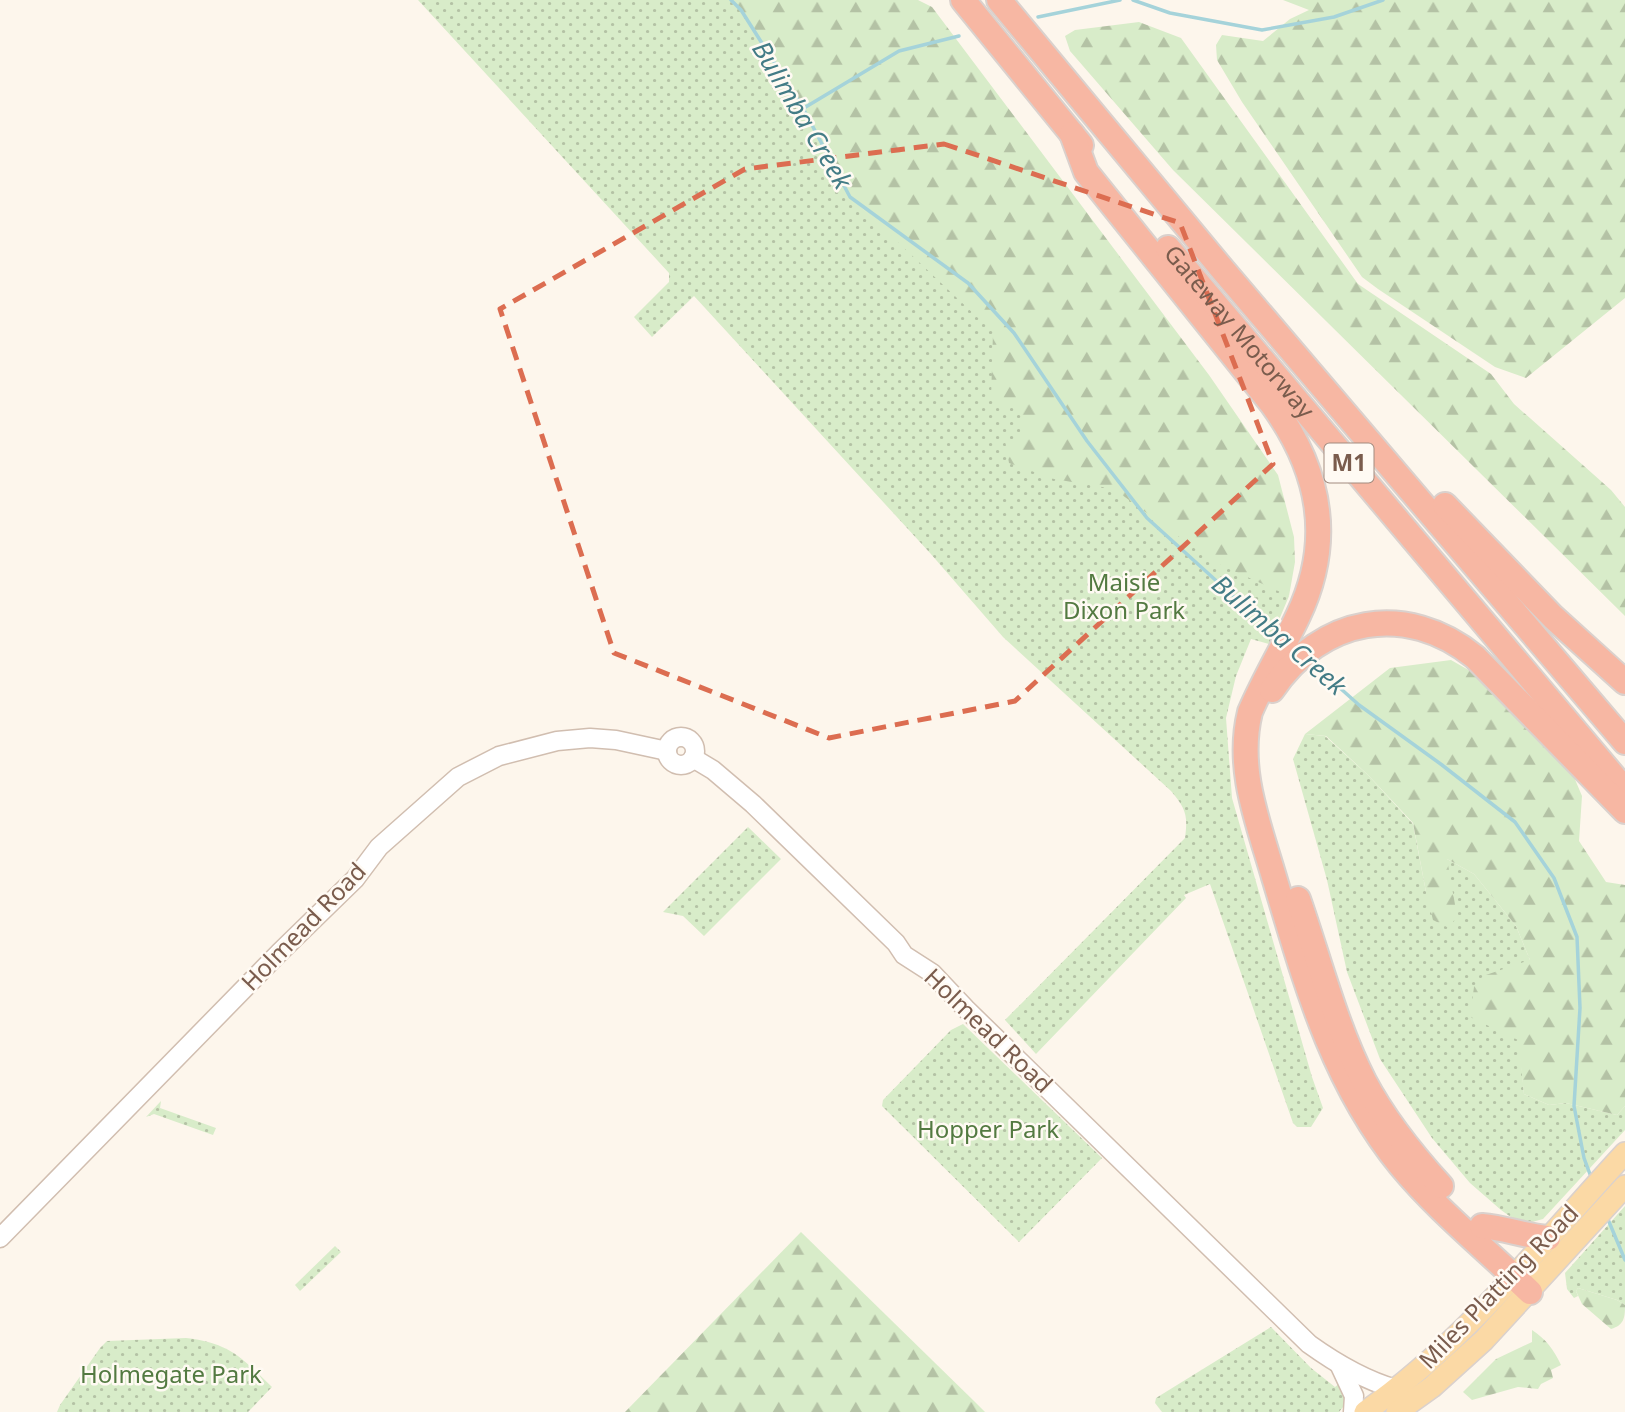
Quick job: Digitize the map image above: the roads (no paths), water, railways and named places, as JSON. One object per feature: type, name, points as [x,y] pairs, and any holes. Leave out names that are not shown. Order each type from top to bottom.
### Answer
[{"type":"highway","name":"Gateway Motorway","points":[[963,0],[1072,134],[1625,791]]},
{"type":"highway","name":"Gateway Motorway","points":[[999,0],[1205,249],[1625,742]]},
{"type":"highway","points":[[1072,134],[1086,172],[1272,404],[1296,440],[1312,478],[1319,519],[1319,540],[1312,578],[1260,719],[1255,766],[1259,785],[1352,1054],[1366,1084],[1396,1130],[1430,1174],[1482,1226],[1527,1277]]},
{"type":"highway","points":[[1402,478],[1425,483],[1553,617],[1625,682]]},
{"type":"highway","points":[[1527,1277],[1437,1204],[1402,1167],[1358,1105],[1329,1048],[1251,801],[1245,768],[1246,729],[1250,712],[1283,662],[1326,638],[1354,627],[1384,623],[1417,627],[1456,643],[1487,668],[1625,811]]},
{"type":"highway","points":[[1482,1226],[1504,1228],[1530,1237],[1548,1238]]},
{"type":"main road","name":"Miles Platting Road","points":[[1397,1412],[1461,1363],[1527,1277],[1548,1238],[1625,1153]]},
{"type":"main road","name":"Miles Platting Road","points":[[1365,1412],[1396,1390],[1585,1230],[1620,1192]]},
{"type":"street","name":"Holmead Road","points":[[0,1238],[362,872],[379,847],[458,777],[499,756],[557,741],[590,738],[616,740],[667,751],[671,761],[679,765],[687,764],[693,758],[753,804],[896,943],[904,955],[932,973],[1310,1344],[1340,1366],[1372,1382],[1396,1390]]},
{"type":"street","points":[[1340,1366],[1354,1396],[1353,1412]]},
{"type":"waterway","name":"Bulimba Creek","points":[[731,0],[741,10],[803,108],[850,197],[968,283],[1014,333],[1087,441],[1147,518],[1232,595],[1280,634]]},
{"type":"waterway","points":[[1038,17],[1120,0]]},
{"type":"waterway","points":[[1133,0],[1170,13],[1262,30],[1334,17],[1383,0]]},
{"type":"waterway","points":[[804,108],[899,51],[959,36]]},
{"type":"waterway","name":"Bulimba Creek","points":[[1312,663],[1359,705],[1515,822],[1554,878],[1577,937],[1580,1008],[1574,1106],[1584,1158],[1591,1177]]},
{"type":"waterway","name":"Bulimba Creek","points":[[1607,1217],[1625,1260]]},
{"type":"park label","name":"Maisie Dixon Park","points":[[1124,597]]},
{"type":"park label","name":"Hopper Park","points":[[988,1130]]},
{"type":"park label","name":"Holmegate Park","points":[[171,1375]]}]
